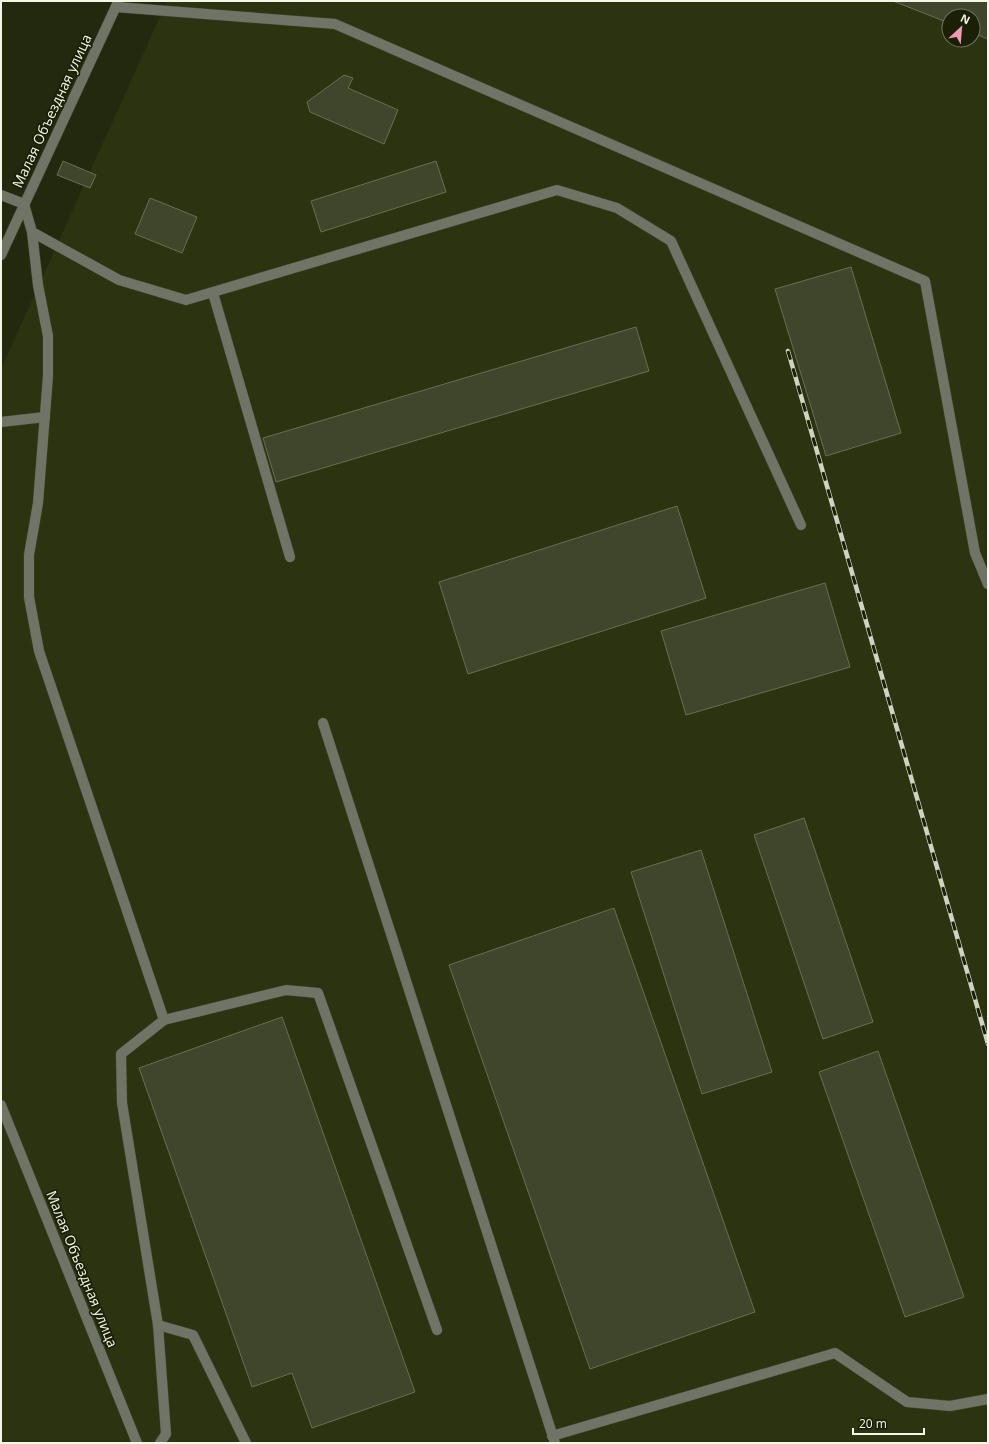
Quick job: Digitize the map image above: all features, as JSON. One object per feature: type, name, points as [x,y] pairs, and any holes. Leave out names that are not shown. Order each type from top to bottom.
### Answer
[{"type":"street","name":"Малая Объездная улица","points":[[1,255],[117,4]]},
{"type":"street","points":[[117,4],[335,24],[926,281],[974,553],[988,584]]},
{"type":"street","points":[[32,232],[119,280],[186,300],[557,190],[616,208],[671,241],[801,525]]},
{"type":"street","points":[[1,195],[24,204],[32,232],[38,285],[48,336],[48,376],[38,503],[30,555],[29,597],[36,636],[39,651],[164,1020]]},
{"type":"street","points":[[213,293],[290,557]]},
{"type":"street","points":[[1,422],[45,417]]},
{"type":"street","points":[[323,723],[554,1440],[835,1353],[907,1402],[950,1406],[988,1399]]},
{"type":"street","points":[[160,1443],[166,1434],[158,1325],[122,1104],[121,1054],[164,1020],[286,990],[318,994],[437,1330]]},
{"type":"street","name":"Малая Объездная улица","points":[[1,1105],[137,1443]]},
{"type":"street","points":[[158,1325],[193,1335],[246,1443]]},
{"type":"shaded area","points":[[167,1],[988,1],[988,1443],[1,1443],[1,369]]},
{"type":"building","points":[[893,1],[988,1],[988,39],[981,36],[981,8],[941,8],[941,20]]},
{"type":"building","points":[[344,75],[353,78],[348,88],[398,110],[384,144],[310,112],[307,102]]},
{"type":"building","points":[[63,161],[96,175],[90,188],[57,175]]},
{"type":"building","points":[[436,161],[446,192],[321,232],[311,201]]},
{"type":"building","points":[[150,198],[197,217],[182,253],[135,234]]},
{"type":"building","points":[[851,267],[901,433],[826,456],[775,289]]},
{"type":"building","points":[[636,327],[649,371],[276,482],[263,438]]},
{"type":"building","points":[[677,506],[706,598],[468,674],[439,582]]},
{"type":"building","points":[[825,583],[850,667],[686,715],[661,631]]},
{"type":"building","points":[[804,818],[873,1022],[823,1039],[754,835]]},
{"type":"building","points":[[701,850],[772,1072],[702,1094],[631,872]]},
{"type":"building","points":[[614,908],[755,1312],[590,1369],[449,965]]},
{"type":"building","points":[[282,1017],[415,1392],[312,1428],[292,1373],[252,1387],[139,1068]]},
{"type":"building","points":[[878,1051],[964,1297],[905,1317],[819,1072]]},
{"type":"railway","points":[[788,351],[988,1044]]}]
